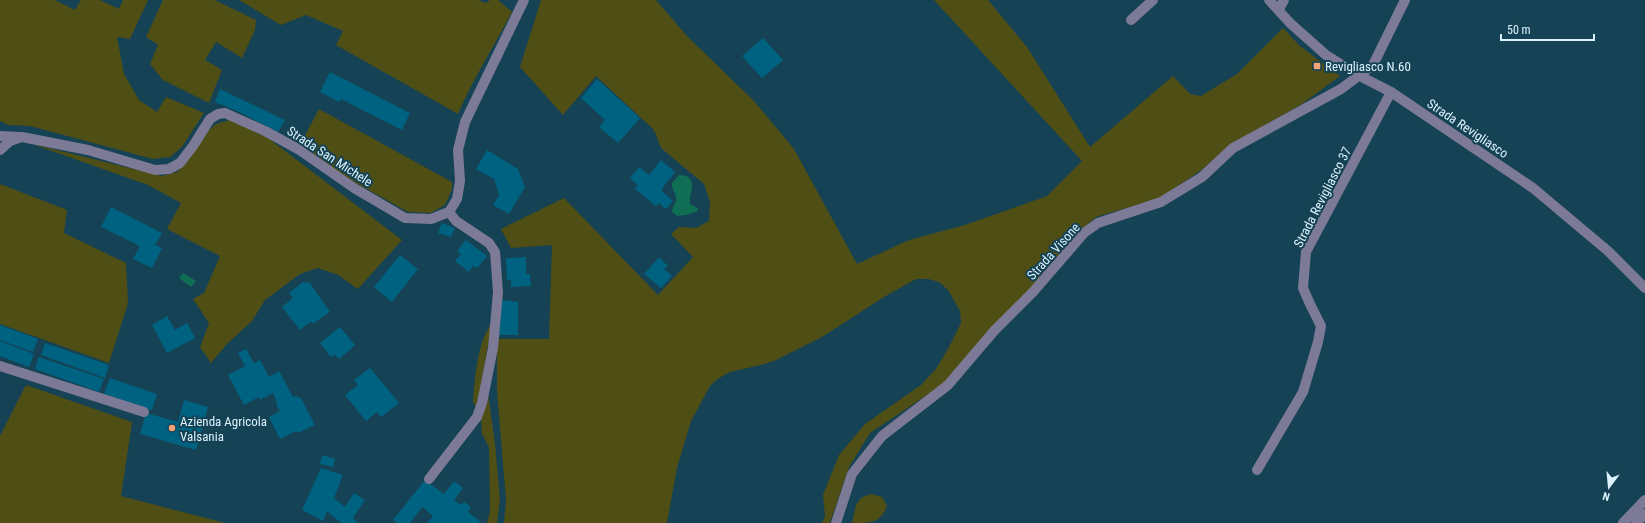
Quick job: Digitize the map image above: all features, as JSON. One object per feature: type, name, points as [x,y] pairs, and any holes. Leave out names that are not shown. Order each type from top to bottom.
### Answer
[{"type":"street","points":[[429,479],[477,417],[482,402],[493,348],[498,292],[495,252],[489,243],[456,221],[449,212],[457,199],[460,181],[458,150],[465,122],[524,0]]},
{"type":"street","points":[[1131,20],[1153,0]]},
{"type":"street","name":"Strada Revigliasco","points":[[1269,0],[1281,4],[1290,23],[1326,55],[1358,75],[1391,92],[1533,188],[1608,251],[1645,288]]},
{"type":"street","name":"Strada Visone","points":[[836,523],[852,474],[882,436],[948,386],[994,331],[1033,292],[1084,233],[1098,223],[1161,202],[1202,177],[1233,148],[1341,89],[1373,65],[1405,0]]},
{"type":"street","name":"Strada Revigliasco 37","points":[[1257,470],[1303,392],[1318,342],[1321,326],[1303,288],[1306,252],[1391,92]]},
{"type":"street","name":"Strada San Michele","points":[[0,136],[22,137],[88,150],[155,170],[169,169],[180,163],[210,119],[218,114],[225,113],[265,131],[292,146],[354,188],[405,218],[431,219],[449,212]]},
{"type":"street","points":[[0,150],[10,141],[22,137]]},
{"type":"street","points":[[0,366],[144,412]]},
{"type":"street","points":[[1623,523],[1645,500]]},
{"type":"street","points":[[1636,523],[1645,514]]},
{"type":"shaded area","points":[[0,0],[55,0],[75,10],[81,0],[100,0],[119,9],[123,0],[148,0],[130,39],[117,37],[124,74],[139,100],[157,112],[166,97],[204,113],[182,147],[170,157],[153,159],[30,126],[8,125],[0,121]]},
{"type":"shaded area","points":[[163,0],[215,0],[256,20],[255,30],[242,58],[216,42],[205,60],[222,70],[209,103],[163,80],[150,64],[158,45],[146,37]]},
{"type":"shaded area","points":[[239,0],[478,0],[486,3],[490,0],[498,0],[512,12],[477,75],[458,114],[336,45],[343,31],[306,15],[281,25]]},
{"type":"shaded area","points":[[541,0],[656,0],[687,36],[754,101],[794,149],[857,264],[909,240],[965,225],[1047,196],[1082,161],[934,0],[988,0],[1027,47],[1090,147],[1173,76],[1190,94],[1201,96],[1237,74],[1283,28],[1300,46],[1340,76],[1302,104],[1230,145],[1203,169],[1160,198],[1096,217],[1076,234],[1027,294],[942,385],[870,433],[849,467],[830,523],[822,523],[825,516],[823,495],[839,455],[865,424],[921,385],[936,369],[961,323],[960,311],[948,290],[939,282],[928,279],[916,279],[884,297],[822,337],[776,360],[730,372],[719,378],[710,386],[691,421],[677,468],[667,523],[504,523],[506,500],[497,392],[497,339],[549,339],[552,245],[511,248],[501,229],[564,198],[658,295],[693,257],[671,234],[679,227],[696,228],[709,221],[710,202],[704,184],[661,148],[654,130],[596,76],[563,115],[520,67]]},
{"type":"shaded area","points":[[319,109],[452,182],[452,189],[445,205],[431,213],[408,212],[356,183],[299,147]]},
{"type":"shaded area","points":[[230,120],[268,138],[402,240],[358,289],[338,275],[318,268],[300,274],[265,300],[252,321],[227,344],[211,363],[200,347],[209,323],[193,299],[204,293],[220,256],[167,229],[181,203],[148,185],[32,144],[162,176],[177,172],[191,156],[209,130],[216,124]]},
{"type":"shaded area","points":[[679,175],[690,178],[692,186],[690,204],[698,208],[698,211],[677,216],[672,212],[676,197],[672,188],[672,183]]},
{"type":"shaded area","points":[[0,184],[67,210],[64,233],[126,263],[128,303],[109,363],[0,324]]},
{"type":"shaded area","points":[[183,273],[196,281],[191,287],[179,278]]},
{"type":"shaded area","points":[[492,322],[477,408],[473,402],[478,361],[483,340]]},
{"type":"shaded area","points":[[26,385],[132,422],[121,496],[225,523],[0,523],[0,436]]},
{"type":"shaded area","points":[[487,387],[495,443],[500,500],[497,523],[487,523],[490,511],[489,447],[482,434],[481,418]]},
{"type":"shaded area","points":[[871,494],[882,497],[887,506],[884,512],[874,521],[852,523],[856,505],[861,498]]},
{"type":"building","points":[[763,38],[783,60],[762,78],[742,56]]},
{"type":"building","points":[[330,72],[410,113],[402,130],[341,99],[339,102],[320,92]]},
{"type":"building","points":[[597,79],[640,118],[618,143],[599,127],[605,120],[581,98]]},
{"type":"building","points":[[220,89],[285,120],[278,132],[237,111],[215,102]]},
{"type":"building","points":[[487,150],[518,169],[525,187],[509,214],[493,205],[499,195],[494,179],[476,169]]},
{"type":"building","points":[[661,160],[675,172],[661,190],[673,201],[666,209],[659,203],[656,206],[635,189],[638,185],[630,178],[639,167],[649,175]]},
{"type":"building","points":[[111,207],[162,233],[155,245],[162,248],[152,268],[133,259],[140,246],[101,227]]},
{"type":"building","points":[[442,223],[455,228],[451,237],[438,233]]},
{"type":"building","points":[[466,240],[487,256],[477,268],[473,266],[469,272],[455,261],[461,254],[457,251]]},
{"type":"building","points":[[400,255],[418,269],[392,302],[374,287]]},
{"type":"building","points":[[526,257],[526,274],[530,274],[531,286],[511,287],[511,280],[507,280],[506,258]]},
{"type":"building","points":[[659,257],[668,266],[664,269],[672,276],[661,288],[644,274]]},
{"type":"building","points":[[303,282],[310,283],[330,312],[314,323],[310,322],[300,330],[282,307],[293,298],[289,293]]},
{"type":"building","points":[[502,300],[518,302],[518,335],[499,335]]},
{"type":"building","points":[[167,316],[175,330],[187,323],[195,338],[167,353],[152,325]]},
{"type":"building","points":[[0,325],[38,339],[33,352],[0,340]]},
{"type":"building","points":[[340,327],[355,345],[339,359],[335,355],[331,357],[320,343]]},
{"type":"building","points":[[0,341],[34,354],[29,367],[0,356]]},
{"type":"building","points":[[45,343],[109,365],[105,378],[41,355]]},
{"type":"building","points":[[246,349],[254,363],[260,360],[269,377],[279,371],[293,397],[296,396],[301,398],[315,425],[298,433],[296,431],[280,439],[269,417],[280,411],[273,393],[260,400],[259,397],[244,405],[228,375],[245,366],[238,353]]},
{"type":"building","points":[[39,357],[104,379],[99,392],[35,369]]},
{"type":"building","points":[[370,368],[399,403],[381,417],[377,412],[366,421],[345,395],[358,385],[354,380]]},
{"type":"building","points":[[110,378],[157,394],[152,410],[104,394]]},
{"type":"building","name":"Azienda Agricola Valsania","points":[[184,400],[208,407],[196,450],[140,434],[146,413],[178,422]]},
{"type":"building","points":[[322,455],[335,459],[333,467],[320,464]]},
{"type":"building","points":[[321,468],[343,475],[334,498],[345,507],[354,493],[365,500],[353,518],[358,523],[341,523],[327,511],[323,521],[302,510]]},
{"type":"building","points":[[425,480],[444,494],[454,481],[463,488],[454,500],[461,505],[464,502],[471,507],[468,512],[480,521],[479,523],[427,523],[433,516],[422,507],[410,523],[397,523],[393,520]]},
{"type":"place","name":"Revigliasco N.60","points":[[1317,66]]},
{"type":"place","name":"Azienda Agricola Valsania","points":[[172,428]]}]
